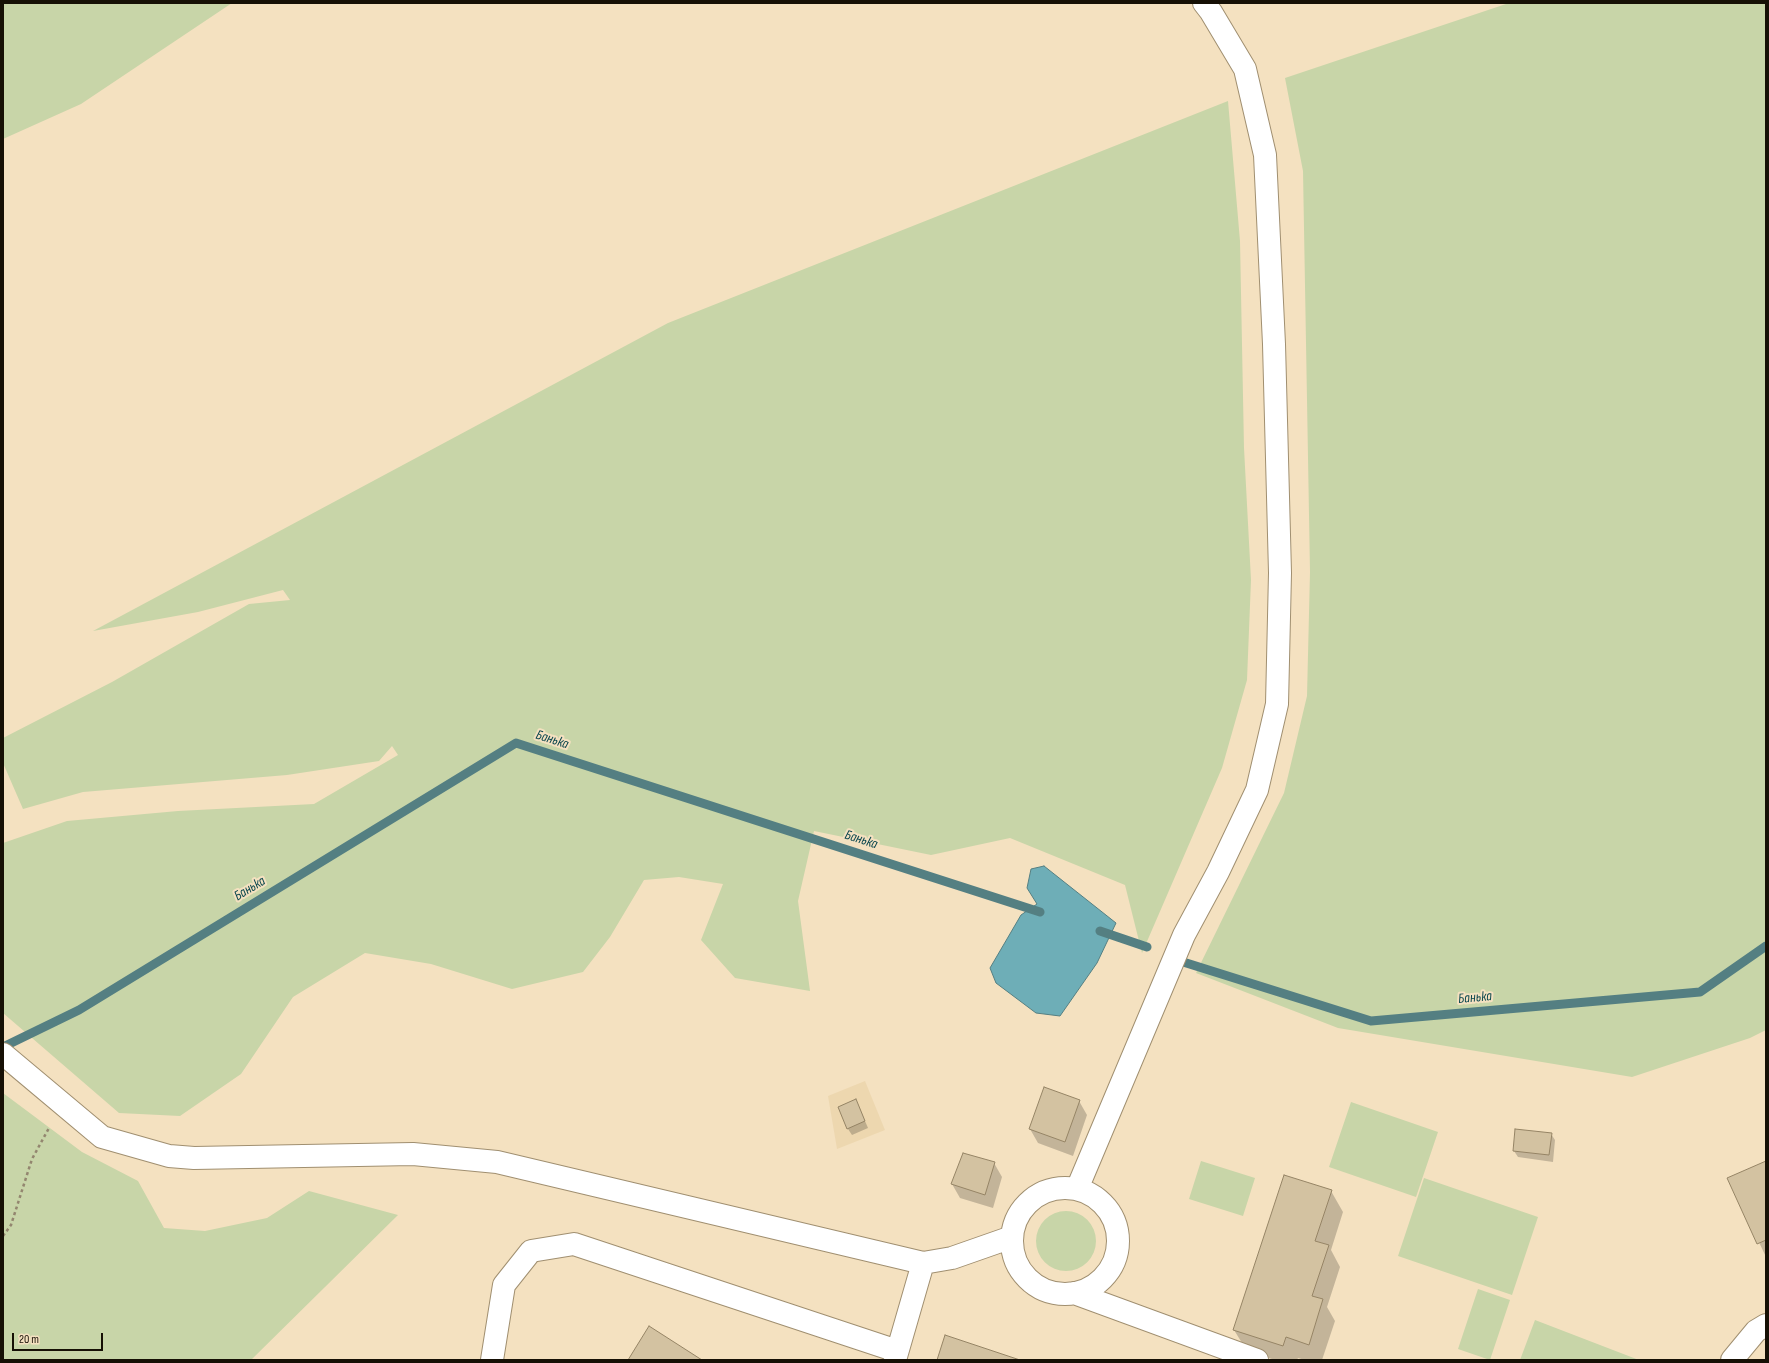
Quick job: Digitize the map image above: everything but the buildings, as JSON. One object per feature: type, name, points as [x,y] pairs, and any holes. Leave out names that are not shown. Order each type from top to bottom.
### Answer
[{"type":"street","points":[[1077,1189],[1184,935],[1218,872],[1257,790],[1277,704],[1280,573],[1274,344],[1265,155],[1245,69],[1204,3]]},
{"type":"street","points":[[3,1054],[102,1137],[169,1156],[194,1158],[413,1154],[497,1162],[923,1263],[952,1258],[1012,1237]]},
{"type":"street","points":[[1054,1189],[1077,1189],[1091,1195],[1105,1206],[1113,1220],[1117,1235],[1116,1251],[1112,1266],[1102,1279],[1089,1288],[1074,1293],[1056,1293],[1039,1287],[1027,1278],[1018,1266],[1013,1252],[1012,1237],[1015,1223],[1022,1209],[1033,1198],[1046,1191],[1054,1189]]},
{"type":"street","points":[[492,1360],[504,1285],[531,1251],[574,1244],[896,1356],[905,1319],[923,1263]]},
{"type":"street","points":[[1074,1293],[1257,1360]]},
{"type":"street","points":[[1732,1360],[1756,1332],[1766,1325]]},
{"type":"path","points":[[3,1236],[11,1225],[32,1158],[62,1104]]},
{"type":"shaded area","points":[[865,1081],[885,1130],[837,1149],[828,1096]]},
{"type":"green space","points":[[3,3],[232,3],[81,104],[3,139]]},
{"type":"green space","points":[[1509,3],[1766,3],[1766,1030],[1750,1038],[1632,1077],[1338,1028],[1196,973],[1284,793],[1307,696],[1310,572],[1303,171],[1285,78]]},
{"type":"green space","points":[[1228,101],[1240,241],[1244,448],[1251,580],[1247,680],[1222,768],[1142,953],[1125,885],[1010,838],[931,855],[814,831],[798,901],[810,991],[735,978],[701,940],[723,884],[679,877],[644,880],[610,937],[583,972],[512,989],[431,964],[365,953],[293,997],[241,1074],[180,1116],[119,1113],[3,1013],[3,843],[67,821],[178,811],[314,804],[398,755],[392,746],[379,761],[287,775],[83,792],[23,809],[3,763],[3,738],[112,682],[249,604],[290,600],[283,590],[198,612],[93,631],[668,323]]},
{"type":"green space","points":[[3,1093],[82,1152],[138,1181],[164,1228],[205,1231],[267,1218],[309,1191],[398,1215],[251,1360],[3,1360]]},
{"type":"green space","points":[[1351,1102],[1438,1132],[1416,1197],[1329,1167]]},
{"type":"green space","points":[[1201,1161],[1255,1178],[1243,1216],[1189,1199]]},
{"type":"green space","points":[[1424,1178],[1538,1217],[1512,1295],[1398,1256]]},
{"type":"green space","points":[[1060,1211],[1072,1211],[1083,1216],[1091,1224],[1096,1235],[1094,1253],[1083,1266],[1072,1271],[1060,1271],[1049,1266],[1041,1258],[1036,1247],[1036,1235],[1041,1224],[1049,1216]]},
{"type":"green space","points":[[1478,1289],[1510,1300],[1490,1360],[1458,1349]]},
{"type":"green space","points":[[1535,1320],[1639,1360],[1520,1360]]},
{"type":"water","points":[[1044,866],[1116,923],[1097,963],[1060,1016],[1036,1013],[996,983],[990,968],[1021,915],[1037,904],[1027,888],[1031,869]]},
{"type":"waterway","name":"Банька","points":[[3,1047],[79,1010],[516,743],[1040,912]]},
{"type":"waterway","name":"Банька","points":[[1100,931],[1147,947]]},
{"type":"waterway","name":"Банька","points":[[1180,961],[1371,1021],[1700,992],[1766,946]]}]
